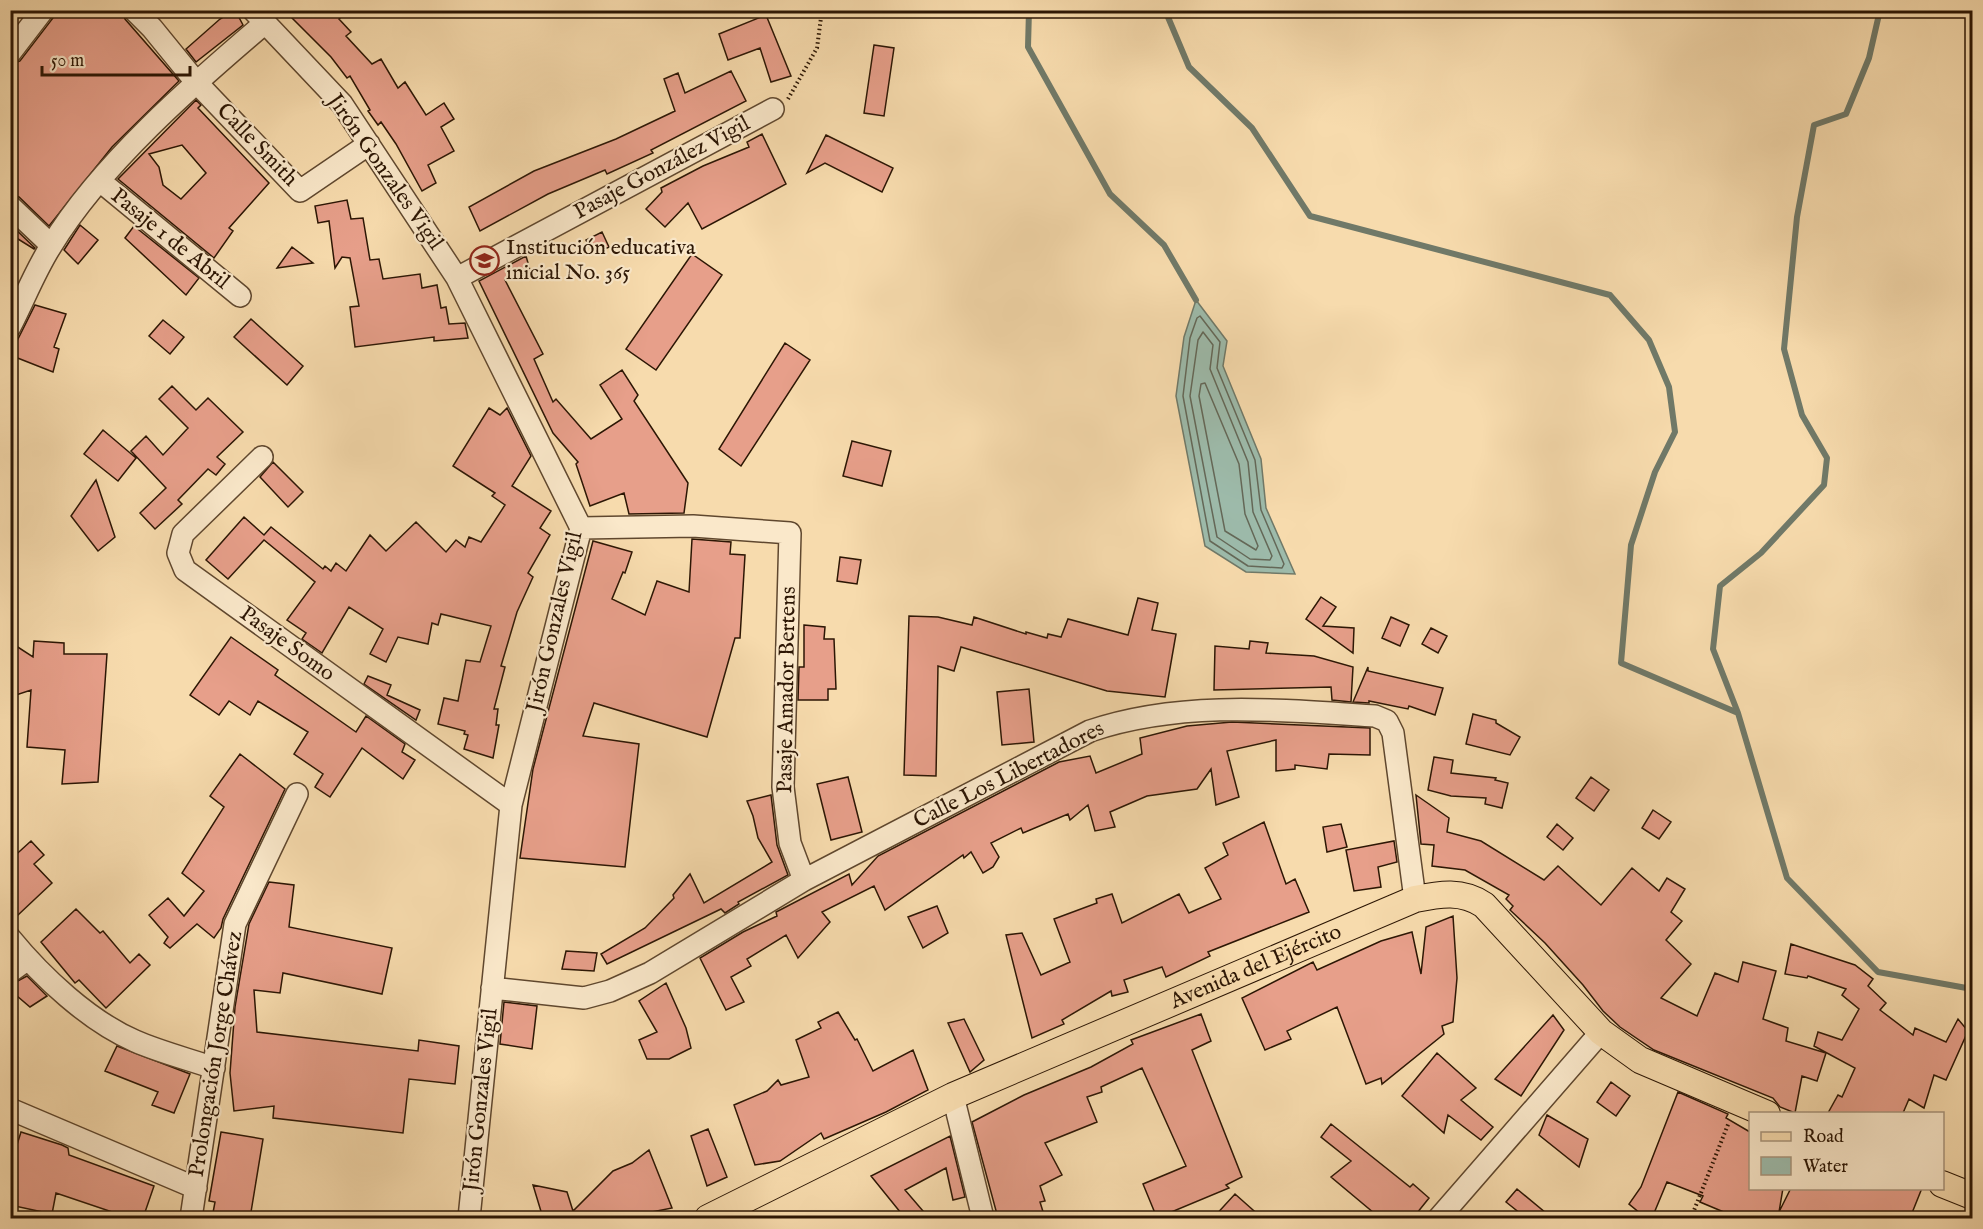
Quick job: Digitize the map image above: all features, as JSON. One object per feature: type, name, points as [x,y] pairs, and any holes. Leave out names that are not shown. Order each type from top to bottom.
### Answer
[{"type":"main road","name":"Avenida del Ejército","points":[[708,1218],[953,1096],[1415,899],[1440,895],[1463,894],[1484,905],[1601,1032],[1640,1060],[1764,1112]]},
{"type":"main road","points":[[1944,1185],[1972,1196]]},
{"type":"street","points":[[10,53],[44,10]]},
{"type":"street","name":"Calle Smith","points":[[134,10],[152,28],[196,82],[300,191],[369,144]]},
{"type":"street","points":[[10,327],[51,245],[100,181],[259,17]]},
{"type":"street","name":"Jirón Gonzales Vigil","points":[[259,17],[342,104],[457,278],[581,528],[511,806],[469,1218]]},
{"type":"street","name":"Pasaje González Vigil","points":[[457,278],[773,109]]},
{"type":"street","name":"Pasaje 1 de Abril","points":[[100,181],[240,296]]},
{"type":"street","points":[[10,206],[51,245]]},
{"type":"street","name":"Pasaje Somo","points":[[262,457],[183,534],[178,553],[185,570],[511,806]]},
{"type":"street","name":"Pasaje Amador Bertens","points":[[581,528],[693,526],[790,533],[783,787],[790,843],[804,880]]},
{"type":"street","name":"Calle Los Libertadores","points":[[492,988],[584,998],[610,991],[650,973],[804,880],[1090,730],[1120,720],[1229,709],[1260,708],[1375,716],[1387,721],[1393,733],[1415,899]]},
{"type":"street","name":"Prolongación Jorge Chávez","points":[[191,1218],[235,924],[297,794]]},
{"type":"street","points":[[10,938],[28,959],[98,1022],[135,1041],[214,1068]]},
{"type":"street","points":[[10,972],[28,959]]},
{"type":"street","points":[[1439,1218],[1601,1032]]},
{"type":"street","points":[[953,1096],[983,1218]]},
{"type":"street","points":[[10,1109],[196,1188]]},
{"type":"path","points":[[773,109],[790,98],[818,48],[822,10]]},
{"type":"path","points":[[1691,1218],[1737,1101]]},
{"type":"water","points":[[1196,300],[1227,341],[1223,366],[1261,459],[1266,508],[1295,574],[1246,572],[1205,546],[1176,396],[1184,337]]},
{"type":"building","points":[[56,10],[122,10],[125,19],[179,81],[112,147],[49,226],[19,197],[10,194],[10,65],[20,61],[53,18]]},
{"type":"building","points":[[235,10],[243,25],[196,62],[186,49],[220,19]]},
{"type":"building","points":[[284,10],[348,10],[339,19],[351,32],[346,36],[372,64],[381,59],[398,88],[405,82],[426,115],[444,103],[454,119],[441,127],[454,151],[428,165],[436,183],[422,191],[396,144],[381,122],[378,125],[368,111],[370,110],[350,76],[347,78],[331,57]]},
{"type":"building","points":[[766,15],[791,76],[771,82],[760,48],[728,60],[719,34]]},
{"type":"building","points":[[874,45],[894,48],[884,116],[864,113]]},
{"type":"building","points":[[731,71],[746,101],[651,150],[653,153],[607,174],[605,170],[548,194],[480,231],[469,207],[534,171],[616,139],[675,111],[664,79],[678,73],[685,93]]},
{"type":"building","points":[[196,100],[201,105],[198,108],[269,183],[229,228],[233,231],[214,258],[118,179]],"holes":[[[182,145],[206,173],[181,199],[163,185],[159,167],[149,154]]]},
{"type":"building","points":[[762,134],[786,184],[702,229],[688,203],[665,227],[646,209],[662,192],[661,188],[703,166],[749,147],[747,142]]},
{"type":"building","points":[[826,135],[893,168],[882,192],[825,163],[807,173]]},
{"type":"building","points":[[347,200],[351,219],[363,218],[370,260],[379,259],[383,279],[420,274],[422,288],[437,285],[441,308],[446,307],[449,324],[465,323],[468,338],[434,341],[434,337],[355,347],[350,307],[359,306],[350,258],[342,257],[335,268],[329,221],[318,223],[315,206]]},
{"type":"building","points":[[10,224],[35,248],[34,249],[10,234]]},
{"type":"building","points":[[80,225],[98,240],[78,264],[64,250]]},
{"type":"building","points":[[134,226],[199,278],[186,295],[125,238]]},
{"type":"building","points":[[602,232],[609,247],[593,254],[586,240]]},
{"type":"building","points":[[292,247],[313,263],[277,268]]},
{"type":"building","points":[[692,254],[722,275],[656,370],[626,349]]},
{"type":"building","points":[[526,256],[530,270],[505,280],[543,354],[534,359],[553,402],[556,399],[591,439],[622,419],[600,385],[622,370],[638,395],[634,401],[688,483],[684,513],[629,514],[624,493],[590,506],[576,464],[578,462],[553,433],[479,281]]},
{"type":"building","points":[[35,305],[66,314],[54,347],[59,349],[53,372],[10,355]]},
{"type":"building","points":[[251,319],[303,366],[287,385],[234,337]]},
{"type":"building","points":[[163,320],[184,337],[170,354],[149,336]]},
{"type":"building","points":[[785,343],[810,360],[741,466],[719,449]]},
{"type":"building","points":[[172,386],[196,410],[208,398],[243,432],[217,457],[225,464],[216,475],[208,469],[178,500],[182,504],[155,529],[140,513],[166,488],[131,451],[146,436],[163,455],[188,428],[159,399]]},
{"type":"building","points":[[489,408],[500,415],[507,408],[531,456],[512,486],[551,511],[540,528],[550,535],[528,573],[533,577],[517,612],[501,666],[505,667],[494,709],[498,709],[496,725],[499,725],[493,758],[464,749],[468,735],[464,734],[465,731],[438,724],[444,698],[458,701],[466,660],[480,662],[491,626],[441,614],[438,625],[432,623],[428,644],[398,637],[386,662],[370,654],[383,629],[349,607],[322,653],[302,639],[306,633],[287,620],[315,582],[264,540],[228,579],[206,560],[244,517],[264,535],[271,527],[323,569],[325,566],[331,571],[336,563],[346,571],[370,535],[386,551],[416,522],[446,552],[456,540],[465,547],[469,537],[481,542],[505,505],[492,496],[495,493],[453,466]]},
{"type":"building","points":[[103,430],[136,458],[118,481],[84,454]]},
{"type":"building","points":[[852,441],[891,451],[882,486],[843,476]]},
{"type":"building","points":[[273,462],[303,492],[288,507],[260,477]]},
{"type":"building","points":[[96,480],[115,537],[98,551],[71,516]]},
{"type":"building","points":[[692,539],[731,542],[730,554],[745,555],[740,638],[735,638],[707,737],[594,703],[583,736],[639,744],[625,867],[520,858],[533,769],[593,541],[632,552],[612,599],[645,615],[657,581],[689,592]]},
{"type":"building","points":[[840,557],[861,560],[857,584],[837,581]]},
{"type":"building","points":[[1321,597],[1336,607],[1323,626],[1354,628],[1353,653],[1306,619]]},
{"type":"building","points":[[1138,598],[1158,603],[1152,630],[1176,634],[1165,697],[1107,691],[961,647],[954,671],[938,666],[936,776],[904,775],[909,616],[938,617],[972,625],[974,617],[1026,634],[1026,632],[1047,638],[1048,634],[1061,637],[1068,619],[1128,635]]},
{"type":"building","points":[[1391,617],[1409,625],[1400,646],[1382,638]]},
{"type":"building","points":[[804,625],[825,627],[824,639],[834,639],[836,689],[828,689],[828,700],[798,700],[799,667],[804,667]]},
{"type":"building","points":[[1431,628],[1447,636],[1438,653],[1422,644]]},
{"type":"building","points":[[231,637],[278,670],[275,675],[356,732],[366,716],[405,744],[402,752],[415,760],[403,779],[362,748],[330,797],[315,787],[323,774],[294,754],[308,732],[258,701],[250,715],[229,701],[219,715],[190,695]]},
{"type":"building","points":[[34,641],[64,643],[64,654],[107,654],[98,782],[62,784],[65,750],[27,747],[31,690],[10,697],[10,642],[33,657]]},
{"type":"building","points":[[1250,641],[1268,643],[1266,653],[1314,656],[1353,667],[1351,702],[1332,700],[1331,687],[1214,690],[1215,646],[1249,649]]},
{"type":"building","points":[[1368,667],[1368,671],[1443,688],[1435,715],[1409,706],[1408,709],[1369,701],[1369,703],[1353,702]]},
{"type":"building","points":[[368,676],[391,685],[387,695],[420,710],[416,720],[364,684]]},
{"type":"building","points":[[1029,689],[1034,742],[1002,745],[997,692]]},
{"type":"building","points":[[1473,714],[1496,720],[1496,723],[1520,737],[1510,755],[1466,744]]},
{"type":"building","points":[[1232,722],[1370,728],[1370,755],[1329,754],[1327,769],[1295,765],[1295,769],[1276,771],[1276,740],[1227,751],[1239,797],[1216,805],[1211,769],[1197,789],[1147,796],[1110,812],[1115,827],[1095,831],[1088,805],[1070,820],[1068,814],[1023,833],[1021,828],[991,843],[999,857],[993,867],[983,873],[971,852],[964,858],[963,855],[885,910],[874,886],[822,912],[830,922],[798,958],[786,935],[747,959],[751,966],[731,977],[744,1002],[726,1010],[700,958],[743,932],[777,916],[776,912],[849,874],[852,885],[878,856],[1059,762],[1090,756],[1096,773],[1142,754],[1140,738],[1187,726]]},
{"type":"building","points":[[240,754],[285,789],[223,919],[221,928],[214,938],[197,924],[170,948],[164,943],[168,937],[149,915],[168,898],[184,916],[204,891],[182,873],[224,807],[210,796]]},
{"type":"building","points":[[1434,757],[1453,760],[1451,773],[1496,778],[1495,780],[1508,783],[1502,808],[1485,804],[1486,798],[1451,796],[1428,790]]},
{"type":"building","points":[[848,777],[862,832],[831,840],[817,784]]},
{"type":"building","points":[[1591,777],[1609,790],[1594,811],[1576,798]]},
{"type":"building","points":[[771,795],[777,845],[788,875],[738,902],[739,904],[725,913],[721,909],[607,964],[601,954],[645,928],[674,898],[673,895],[690,874],[704,903],[772,862],[758,838],[747,801]]},
{"type":"building","points":[[1416,795],[1449,818],[1447,832],[1481,841],[1544,880],[1558,866],[1601,905],[1632,868],[1659,891],[1667,878],[1685,889],[1671,912],[1682,921],[1666,940],[1691,964],[1661,998],[1697,1016],[1715,973],[1738,982],[1743,962],[1776,971],[1763,1019],[1788,1028],[1786,1041],[1826,1053],[1817,1081],[1802,1076],[1795,1112],[1792,1112],[1780,1107],[1773,1098],[1654,1050],[1620,1027],[1603,1011],[1545,943],[1510,910],[1513,906],[1506,899],[1509,895],[1465,870],[1432,866],[1434,845],[1421,844]]},
{"type":"building","points":[[1653,810],[1671,822],[1659,839],[1642,828]]},
{"type":"building","points":[[1264,822],[1286,884],[1295,879],[1309,912],[1208,952],[1210,956],[1166,977],[1162,967],[1124,980],[1128,992],[1112,996],[1111,991],[1062,1020],[1064,1024],[1032,1038],[1006,935],[1022,933],[1041,975],[1070,962],[1054,919],[1097,903],[1096,899],[1112,894],[1122,923],[1179,894],[1189,913],[1221,899],[1205,868],[1228,855],[1223,843]]},
{"type":"building","points":[[1341,824],[1347,847],[1327,852],[1323,827]]},
{"type":"building","points":[[1557,824],[1573,838],[1563,850],[1547,837]]},
{"type":"building","points":[[31,841],[44,855],[34,864],[52,883],[18,915],[10,907],[10,860]]},
{"type":"building","points":[[1394,841],[1397,862],[1378,867],[1381,887],[1354,891],[1346,850]]},
{"type":"building","points":[[269,882],[294,885],[289,927],[392,948],[382,994],[283,973],[280,993],[254,990],[257,1032],[418,1051],[419,1040],[459,1046],[455,1084],[409,1079],[403,1133],[273,1118],[274,1106],[234,1111],[230,1073],[235,1007],[249,924]]},
{"type":"building","points":[[937,906],[948,933],[923,948],[908,917]]},
{"type":"building","points":[[76,909],[100,933],[103,931],[130,963],[139,954],[150,965],[106,1008],[79,980],[75,983],[41,942]]},
{"type":"building","points":[[1453,916],[1457,978],[1453,1022],[1442,1026],[1444,1034],[1382,1084],[1381,1078],[1366,1084],[1337,1007],[1287,1031],[1291,1039],[1265,1050],[1242,998],[1313,962],[1317,970],[1381,941],[1412,932],[1421,974],[1426,927]]},
{"type":"building","points":[[1791,944],[1855,965],[1873,979],[1868,986],[1886,1003],[1880,1010],[1913,1035],[1915,1028],[1946,1042],[1958,1019],[1968,1031],[1946,1080],[1934,1075],[1924,1108],[1909,1099],[1903,1112],[1829,1112],[1838,1095],[1842,1097],[1855,1068],[1814,1046],[1818,1032],[1842,1040],[1859,1009],[1842,995],[1846,989],[1808,976],[1807,978],[1785,974]]},
{"type":"building","points":[[566,951],[597,953],[594,971],[562,969]]},
{"type":"building","points":[[27,976],[47,996],[30,1007],[10,990],[10,985]]},
{"type":"building","points":[[666,983],[686,1028],[691,1048],[669,1059],[647,1059],[639,1040],[657,1032],[639,1001]]},
{"type":"building","points":[[504,1002],[537,1006],[532,1049],[500,1044]]},
{"type":"building","points":[[838,1012],[855,1040],[857,1039],[873,1071],[913,1050],[928,1090],[886,1112],[824,1139],[821,1133],[780,1161],[755,1165],[734,1105],[767,1091],[778,1080],[781,1085],[809,1077],[796,1040],[821,1028],[818,1022]]},
{"type":"building","points":[[1201,1014],[1211,1041],[1192,1050],[1242,1177],[1226,1185],[1229,1188],[1157,1218],[1143,1184],[1186,1166],[1142,1068],[1101,1087],[1102,1092],[1087,1097],[1097,1122],[1045,1143],[1062,1175],[1040,1186],[1045,1201],[1040,1202],[1045,1218],[998,1218],[972,1122],[1024,1095],[1091,1067],[1133,1044],[1131,1040]]},
{"type":"building","points":[[1553,1015],[1564,1030],[1521,1096],[1495,1079]]},
{"type":"building","points":[[964,1019],[984,1060],[970,1072],[948,1023]]},
{"type":"building","points":[[117,1046],[190,1074],[174,1113],[152,1105],[158,1092],[105,1071]]},
{"type":"building","points":[[1437,1053],[1476,1088],[1461,1100],[1493,1127],[1481,1140],[1448,1115],[1444,1133],[1402,1096]]},
{"type":"building","points":[[1611,1082],[1630,1096],[1616,1116],[1597,1102]]},
{"type":"building","points":[[1678,1092],[1728,1114],[1726,1118],[1749,1131],[1749,1190],[1783,1190],[1779,1212],[1790,1190],[1921,1190],[1910,1218],[1738,1218],[1700,1202],[1703,1196],[1667,1182],[1652,1218],[1646,1218],[1629,1204],[1641,1187]]},
{"type":"building","points":[[1547,1115],[1588,1139],[1579,1167],[1539,1135]]},
{"type":"building","points":[[1331,1124],[1410,1187],[1413,1184],[1429,1198],[1413,1218],[1380,1218],[1331,1177],[1351,1161],[1321,1137]]},
{"type":"building","points":[[708,1129],[727,1177],[707,1186],[691,1136]]},
{"type":"building","points":[[21,1132],[62,1145],[68,1148],[69,1155],[154,1186],[143,1218],[130,1218],[56,1193],[52,1214],[10,1205],[10,1167]]},
{"type":"building","points":[[221,1132],[263,1139],[250,1218],[212,1218],[215,1202],[209,1201]]},
{"type":"building","points":[[950,1136],[965,1197],[953,1200],[946,1168],[905,1190],[929,1218],[905,1218],[871,1176]]},
{"type":"building","points":[[649,1150],[672,1208],[652,1212],[640,1218],[543,1218],[533,1185],[567,1192],[573,1211],[613,1171],[632,1163]]},
{"type":"building","points":[[1517,1189],[1552,1218],[1526,1218],[1506,1202]]},
{"type":"building","points":[[1235,1194],[1262,1218],[1213,1218]]},
{"type":"waterway","points":[[1029,10],[1028,47],[1110,194],[1164,245],[1196,300]]},
{"type":"waterway","points":[[1165,10],[1189,67],[1252,128],[1310,216],[1610,295],[1649,340],[1669,387],[1675,432],[1655,472],[1631,545],[1621,663],[1738,713],[1787,878],[1878,972],[1972,989]]},
{"type":"waterway","points":[[1738,713],[1713,649],[1720,586],[1761,553],[1824,485],[1827,458],[1802,415],[1784,349],[1797,217],[1814,125],[1846,114],[1869,58],[1880,10]]},
{"type":"place","name":"Institución educativa inicial No. 365","points":[[485,261]]}]
